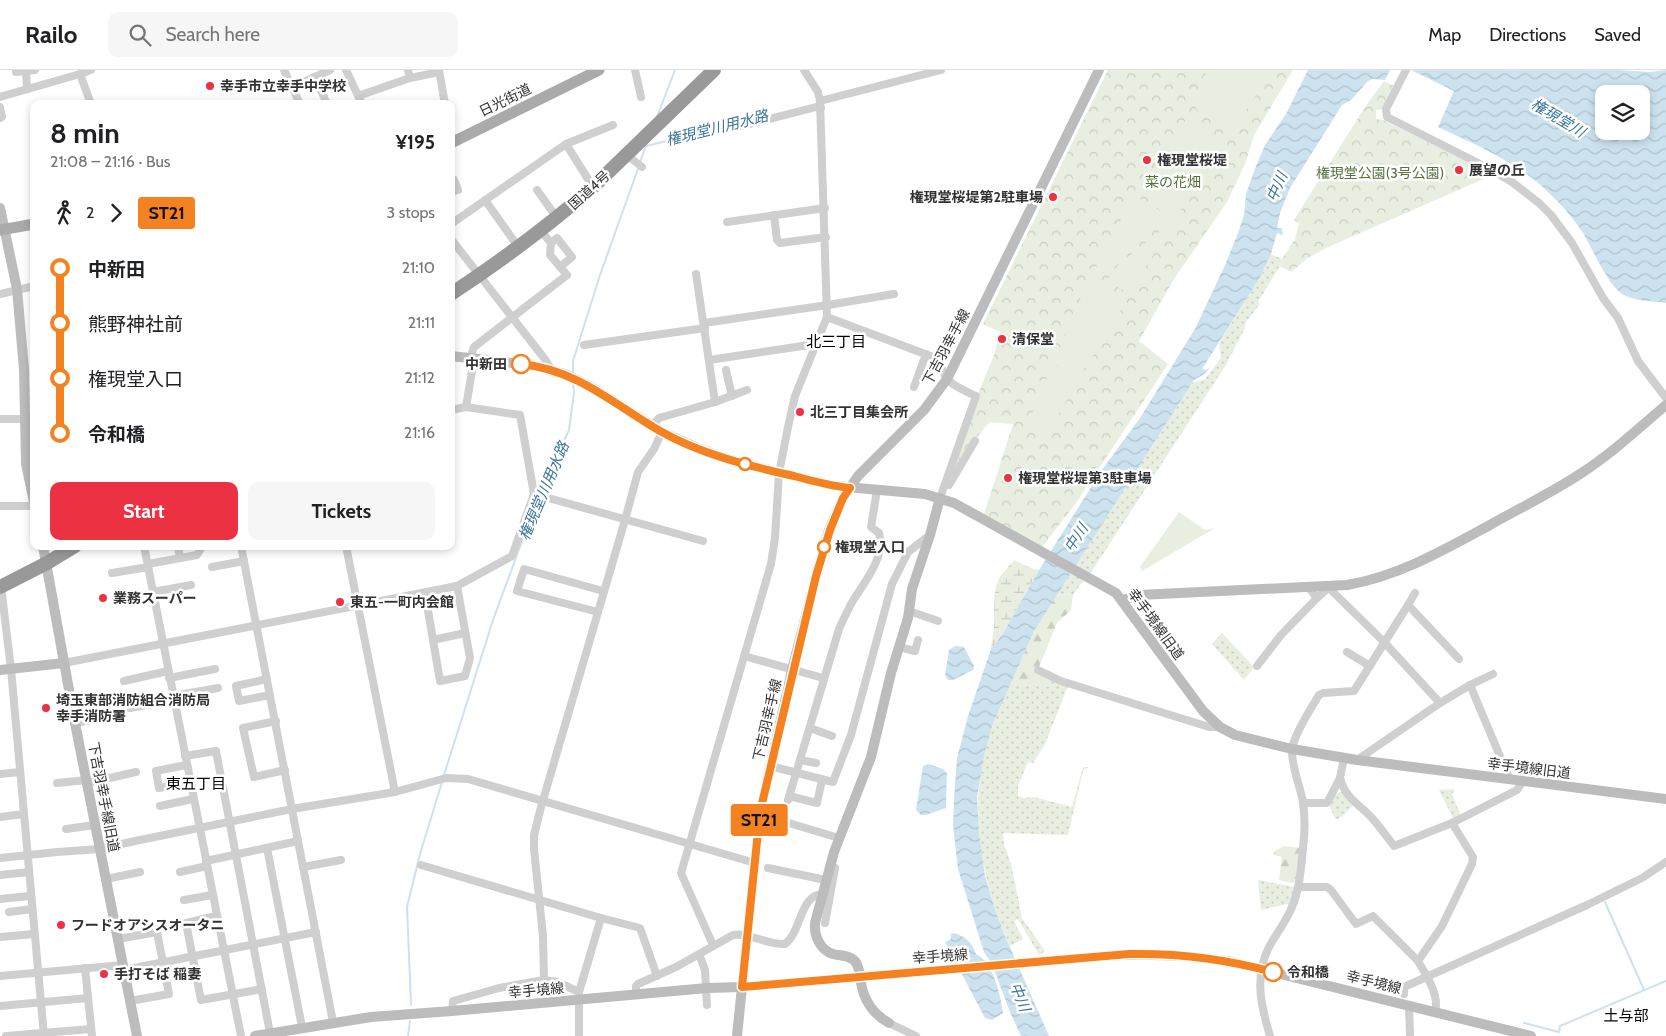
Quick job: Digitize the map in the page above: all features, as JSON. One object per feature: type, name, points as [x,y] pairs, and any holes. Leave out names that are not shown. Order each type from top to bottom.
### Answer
[{"type":"highway","name":"国道4号","points":[[455,291],[518,248],[557,218],[627,155],[714,70]]},
{"type":"highway","points":[[1,587],[68,550]]},
{"type":"main road","name":"日光街道","points":[[455,140],[599,70]]},
{"type":"main road","points":[[2,230],[30,225]]},
{"type":"street","points":[[16,70],[16,72],[35,70]]},
{"type":"street","points":[[0,96],[91,70]]},
{"type":"street","points":[[284,70],[298,100]]},
{"type":"street","points":[[293,87],[330,70]]},
{"type":"street","points":[[346,70],[360,100],[409,74],[439,71],[443,100]]},
{"type":"street","points":[[635,70],[641,97]]},
{"type":"street","points":[[713,945],[681,873],[771,564],[782,451],[795,396],[827,317],[826,237],[820,104],[812,82],[804,70]]},
{"type":"street","points":[[742,126],[816,108],[820,104],[941,70]]},
{"type":"street","name":"下吉羽幸手線","points":[[737,1036],[760,812],[792,670],[827,537],[838,510],[850,488],[874,459],[924,410],[947,380],[1099,70]]},
{"type":"street","points":[[1406,70],[1386,109],[1386,115],[1389,119],[1490,169],[1529,194],[1551,215],[1572,243],[1614,312],[1643,368],[1666,398]]},
{"type":"street","points":[[26,71],[27,89]]},
{"type":"street","points":[[80,74],[90,100]]},
{"type":"street","points":[[315,77],[325,100]]},
{"type":"street","points":[[0,107],[2,117],[0,118]]},
{"type":"street","points":[[455,221],[566,144],[613,125]]},
{"type":"street","points":[[566,144],[593,187]]},
{"type":"street","points":[[627,155],[642,167]]},
{"type":"street","points":[[537,190],[557,218]]},
{"type":"street","points":[[485,200],[518,248]]},
{"type":"street","points":[[0,208],[2,230],[17,290],[24,369],[25,419],[30,454],[26,464],[30,483]]},
{"type":"street","points":[[727,222],[825,208]]},
{"type":"street","points":[[774,216],[777,240],[780,242],[826,237]]},
{"type":"street","points":[[466,407],[474,347],[567,275],[550,255],[551,243],[541,231]]},
{"type":"street","points":[[551,243],[557,238],[572,257],[560,267]]},
{"type":"street","points":[[455,245],[551,369]]},
{"type":"street","points":[[696,274],[714,402]]},
{"type":"street","points":[[0,294],[30,287]]},
{"type":"street","points":[[584,345],[894,294]]},
{"type":"street","points":[[827,317],[941,360],[940,369],[947,380],[976,396],[941,495],[912,589],[909,611],[883,704],[871,757],[839,838],[821,896],[815,923],[817,939],[829,952],[854,960],[859,968],[867,1003],[880,1018],[916,1036]]},
{"type":"street","points":[[709,360],[816,344]]},
{"type":"street","points":[[914,387],[926,354]]},
{"type":"street","points":[[455,357],[532,365],[551,369]]},
{"type":"street","name":"幸手境線旧道","points":[[551,369],[579,380],[662,432],[700,449],[734,461],[835,486],[941,495],[1116,593],[1203,711],[1220,726],[1235,735],[1292,749],[1357,760],[1666,800]]},
{"type":"street","points":[[726,370],[732,396]]},
{"type":"street","points":[[652,426],[659,418],[747,390]]},
{"type":"street","points":[[1123,600],[1140,595],[1327,586],[1363,582],[1395,572],[1465,539],[1584,472],[1666,405]]},
{"type":"street","points":[[5,669],[64,664],[457,586],[512,556],[534,494],[520,414],[466,407],[455,409]]},
{"type":"street","points":[[0,419],[25,419]]},
{"type":"street","points":[[544,980],[534,835],[542,801],[638,472],[654,449],[662,432]]},
{"type":"street","points":[[941,495],[949,486],[975,441]]},
{"type":"street","points":[[822,780],[817,803],[788,798],[839,628],[851,604],[873,569],[881,545],[879,533],[871,527],[877,490]]},
{"type":"street","points":[[534,494],[703,541]]},
{"type":"street","points":[[0,506],[30,506]]},
{"type":"street","points":[[770,766],[795,774],[834,782],[844,755],[892,584],[908,552],[930,535]]},
{"type":"street","name":"下吉羽幸手線旧道","points":[[44,550],[75,723],[137,1036]]},
{"type":"street","points":[[145,550],[168,675],[241,1036]]},
{"type":"street","points":[[179,550],[180,558]]},
{"type":"street","points":[[112,573],[197,555],[200,550]]},
{"type":"street","points":[[241,550],[334,1022]]},
{"type":"street","points":[[347,550],[395,792]]},
{"type":"street","points":[[212,567],[244,561]]},
{"type":"street","points":[[598,612],[517,591],[524,569],[604,591]]},
{"type":"street","points":[[153,592],[191,585]]},
{"type":"street","points":[[424,593],[440,681],[465,676],[470,658],[457,586]]},
{"type":"street","points":[[1257,666],[1281,635],[1325,591],[1327,586]]},
{"type":"street","points":[[1327,586],[1384,642],[1440,703]]},
{"type":"street","points":[[1,587],[5,669],[20,772],[44,1034]]},
{"type":"street","points":[[1308,587],[1317,598]]},
{"type":"street","points":[[1270,1036],[1263,1013],[1260,993],[1262,968],[1270,946],[1292,908],[1299,887],[1303,846],[1303,803],[1292,749],[1302,724],[1319,695],[1323,693],[1354,691],[1415,593]]},
{"type":"street","points":[[1408,605],[1459,660]]},
{"type":"street","points":[[909,611],[938,620]]},
{"type":"street","points":[[433,640],[465,633]]},
{"type":"street","points":[[899,647],[915,651],[918,640]]},
{"type":"street","points":[[1347,652],[1370,666]]},
{"type":"street","points":[[744,656],[823,678]]},
{"type":"street","points":[[124,681],[215,669]]},
{"type":"street","points":[[1038,670],[1061,681],[1210,727],[1220,726]]},
{"type":"street","points":[[1357,760],[1440,703],[1493,674]]},
{"type":"street","points":[[267,679],[236,686],[239,701],[270,695]]},
{"type":"street","points":[[1470,685],[1510,780]]},
{"type":"street","points":[[130,708],[218,688]]},
{"type":"street","points":[[75,723],[111,716]]},
{"type":"street","points":[[276,722],[243,728],[254,777],[285,770]]},
{"type":"street","points":[[810,728],[832,736]]},
{"type":"street","points":[[185,756],[216,751],[270,1033]]},
{"type":"street","points":[[1303,803],[1327,803],[1340,778],[1344,758]]},
{"type":"street","points":[[800,760],[816,763]]},
{"type":"street","points":[[186,765],[156,771],[159,788],[190,782]]},
{"type":"street","points":[[0,774],[20,772]]},
{"type":"street","points":[[57,783],[87,781],[136,772]]},
{"type":"street","points":[[0,858],[100,849],[292,809],[395,792],[446,778],[468,779],[755,863]]},
{"type":"street","points":[[1340,778],[1342,788],[1346,794],[1371,817],[1394,846],[1452,823],[1518,790],[1523,781]]},
{"type":"street","points":[[160,806],[193,799]]},
{"type":"street","points":[[0,817],[24,814]]},
{"type":"street","points":[[782,820],[839,838]]},
{"type":"street","points":[[1418,961],[1442,926],[1472,864],[1473,857],[1452,823]]},
{"type":"street","points":[[66,829],[96,825]]},
{"type":"street","points":[[180,872],[236,855],[298,841]]},
{"type":"street","points":[[268,848],[302,1027]]},
{"type":"street","points":[[303,867],[341,860]]},
{"type":"street","points":[[1404,994],[1404,987],[1595,901],[1642,878],[1666,862]]},
{"type":"street","points":[[421,865],[539,901],[640,928],[657,976]]},
{"type":"street","points":[[768,868],[826,880]]},
{"type":"street","points":[[825,923],[835,868]]},
{"type":"street","points":[[0,875],[29,872]]},
{"type":"street","points":[[106,879],[140,872]]},
{"type":"street","points":[[1299,887],[1327,887],[1356,924],[1373,916],[1418,961],[1437,1003],[1435,1012]]},
{"type":"street","points":[[184,900],[212,895]]},
{"type":"street","points":[[0,900],[30,896]]},
{"type":"street","points":[[636,995],[636,986],[638,984],[676,967],[733,935],[746,935],[770,943],[785,944],[793,935],[811,899],[814,896],[821,896]]},
{"type":"street","points":[[9,912],[32,908]]},
{"type":"street","points":[[216,916],[186,923],[201,1000],[262,989]]},
{"type":"street","points":[[579,1036],[579,996],[601,918]]},
{"type":"street","points":[[118,939],[157,932],[170,994],[130,1002]]},
{"type":"street","points":[[0,976],[163,963],[316,932]]},
{"type":"street","points":[[0,937],[34,934]]},
{"type":"street","points":[[699,954],[705,970],[707,1005]]},
{"type":"street","name":"幸手境線","points":[[254,1036],[334,1022],[452,1011],[579,996],[636,995],[1149,954],[1209,958],[1262,968],[1531,1036]]},
{"type":"street","points":[[6,1036],[92,1032],[85,968]]},
{"type":"street","points":[[452,1011],[452,1001],[499,988],[544,980],[557,982],[579,996]]},
{"type":"street","points":[[0,1006],[88,998]]},
{"type":"street","points":[[1409,1005],[1410,1036]]},
{"type":"green space","points":[[1108,70],[1293,70],[1254,135],[1245,164],[1227,202],[1174,279],[1139,341],[1168,364],[1076,503],[1042,547],[984,514],[1013,424],[990,422],[971,445],[947,484],[978,394],[994,355],[1000,332],[983,324]]},
{"type":"green space","points":[[1207,70],[1272,70],[1235,127],[1229,129],[1197,110],[1194,103]]},
{"type":"green space","name":"権現堂公園(3号公園)","points":[[1384,81],[1394,86],[1383,109],[1376,110],[1376,119],[1383,120],[1488,172],[1488,177],[1326,248],[1308,258],[1291,272],[1280,266],[1282,259],[1295,239],[1299,223],[1294,220],[1365,107]]},
{"type":"green space","name":"菜の花畑","points":[[1191,119],[1219,141],[1221,148],[1190,198],[1178,213],[1141,189],[1185,121]]},
{"type":"green space","name":"菜の花畑","points":[[1136,196],[1164,213],[1141,237],[1115,254],[1101,278],[1094,272],[1114,231]]},
{"type":"green space","name":"菜の花畑","points":[[1168,216],[1175,220],[1129,294],[1107,281],[1117,266],[1159,233],[1160,227]]},
{"type":"green space","points":[[1271,254],[1282,259],[1280,266],[1258,302],[1260,304],[1246,322],[1244,330],[1226,365],[1090,574],[1075,566],[1192,383],[1205,379],[1221,358],[1219,343],[1259,279]]},
{"type":"green space","points":[[1089,278],[1126,301],[1101,344],[1080,374],[1056,357]]},
{"type":"green space","points":[[1053,363],[1078,379],[1044,436],[1027,427]]},
{"type":"green space","points":[[1179,512],[1205,530],[1215,528],[1142,571],[1140,567]]},
{"type":"green space","points":[[1014,560],[1039,570],[1002,635],[991,649],[996,586],[999,578]]},
{"type":"green space","points":[[1072,571],[1085,578],[1073,595],[1056,594]]},
{"type":"green space","points":[[1056,594],[1073,595],[1071,610],[1057,623],[1037,672],[1044,677],[1044,683],[1023,686],[1015,685],[1011,683],[1034,631]]},
{"type":"green space","points":[[1222,633],[1254,667],[1244,680],[1212,644]]},
{"type":"green space","points":[[1044,677],[1068,686],[1045,744],[1033,763],[1028,762],[1018,786],[1018,796],[1024,798],[1034,797],[1072,807],[1083,767],[1088,767],[1083,771],[1068,835],[1003,833],[1022,918],[1045,951],[1039,955],[1018,919],[1014,921],[1023,939],[1010,946],[999,920],[990,893],[984,865],[978,809],[979,781],[984,753],[992,726],[1011,683],[1023,686],[1044,683]]},
{"type":"green space","points":[[1455,789],[1452,794],[1461,816],[1454,820],[1439,790]]},
{"type":"green space","points":[[1342,792],[1354,804],[1344,815],[1336,820],[1329,805],[1333,796]]},
{"type":"green space","points":[[1284,846],[1301,848],[1298,881],[1292,883],[1279,880],[1282,857],[1273,855],[1275,851]]},
{"type":"green space","points":[[1258,880],[1294,887],[1290,906],[1287,904],[1261,910]]},
{"type":"water","name":"中川","points":[[1308,70],[1390,70],[1385,80],[1372,79],[1351,100],[1342,105],[1290,188],[1280,213],[1277,228],[1282,228],[1283,235],[1277,233],[1271,254],[1259,279],[1202,369],[1206,370],[1210,367],[1206,373],[1194,380],[1034,631],[992,726],[984,756],[977,797],[979,833],[985,876],[1005,936],[1049,1036],[1021,1036],[992,964],[984,952],[958,869],[953,825],[954,799],[957,758],[968,716],[991,649],[1002,635],[1039,570],[1102,470],[1140,418],[1195,329],[1238,233],[1244,215],[1246,194],[1265,145],[1286,114]]},
{"type":"water","name":"権現堂川","points":[[1411,70],[1617,70],[1650,72],[1666,70],[1666,303],[1637,299],[1622,294],[1611,283],[1579,227],[1563,207],[1536,181],[1510,163],[1438,127],[1454,91]]},
{"type":"water","points":[[955,646],[964,647],[974,666],[973,670],[953,680],[948,680],[945,675],[949,650]]},
{"type":"water","points":[[928,764],[943,769],[947,773],[946,808],[921,815],[916,810],[923,766]]},
{"type":"water","points":[[954,933],[968,940],[976,954],[987,964],[995,980],[1003,1013],[992,1020],[985,1018],[945,942],[951,939],[951,934]]},
{"type":"waterway","points":[[657,117],[675,70]]},
{"type":"waterway","name":"権現堂川用水路","points":[[646,146],[741,123]]},
{"type":"waterway","name":"権現堂川用水路","points":[[640,162],[647,143]]},
{"type":"waterway","name":"権現堂川用水路","points":[[573,373],[573,361],[600,275],[639,166]]},
{"type":"waterway","name":"権現堂川用水路","points":[[540,494],[569,430],[574,392],[573,383]]},
{"type":"waterway","name":"権現堂川用水路","points":[[444,775],[493,620],[538,498]]},
{"type":"waterway","name":"権現堂川用水路","points":[[411,1005],[407,907],[420,854],[442,782]]},
{"type":"waterway","points":[[1605,902],[1644,990]]},
{"type":"waterway","points":[[1524,1023],[1559,1032],[1560,1026],[1666,981]]},
{"type":"waterway","name":"権現堂川用水路","points":[[408,1036],[410,1021]]},
{"type":"bus line","name":"ST21","points":[[521,364],[551,369],[579,380],[662,432],[700,449],[734,461],[779,473],[850,488],[843,498],[830,530],[816,576],[792,670],[760,812],[742,987],[1129,954],[1209,958],[1273,972]]},
{"type":"place","name":"幸手市立幸手中学校","points":[[210,86]]},
{"type":"place","name":"権現堂桜堤","points":[[1147,160]]},
{"type":"place","name":"展望の丘","points":[[1459,170]]},
{"type":"place","name":"権現堂桜堤第2駐車場","points":[[1053,197]]},
{"type":"place","name":"清保堂","points":[[1002,339]]},
{"type":"place","name":"中新田","points":[[521,364]]},
{"type":"place","name":"北三丁目集会所","points":[[800,412]]},
{"type":"place","name":"権現堂桜堤第3駐車場","points":[[1008,478]]},
{"type":"place","name":"権現堂入口","points":[[824,547]]},
{"type":"place","name":"業務スーパー","points":[[103,598]]},
{"type":"place","name":"東五-一町内会館","points":[[340,602]]},
{"type":"place","name":"埼玉東部消防組合消防局 幸手消防署","points":[[46,708]]},
{"type":"place","name":"フードオアシスオータニ","points":[[61,925]]},
{"type":"place","name":"令和橋","points":[[1273,972]]},
{"type":"place","name":"手打そば 稲妻","points":[[104,974]]},
{"type":"district","name":"北三丁目","points":[[836,342]]},
{"type":"district","name":"東五丁目","points":[[196,784]]},
{"type":"district","name":"土与部","points":[[1626,1016]]}]
